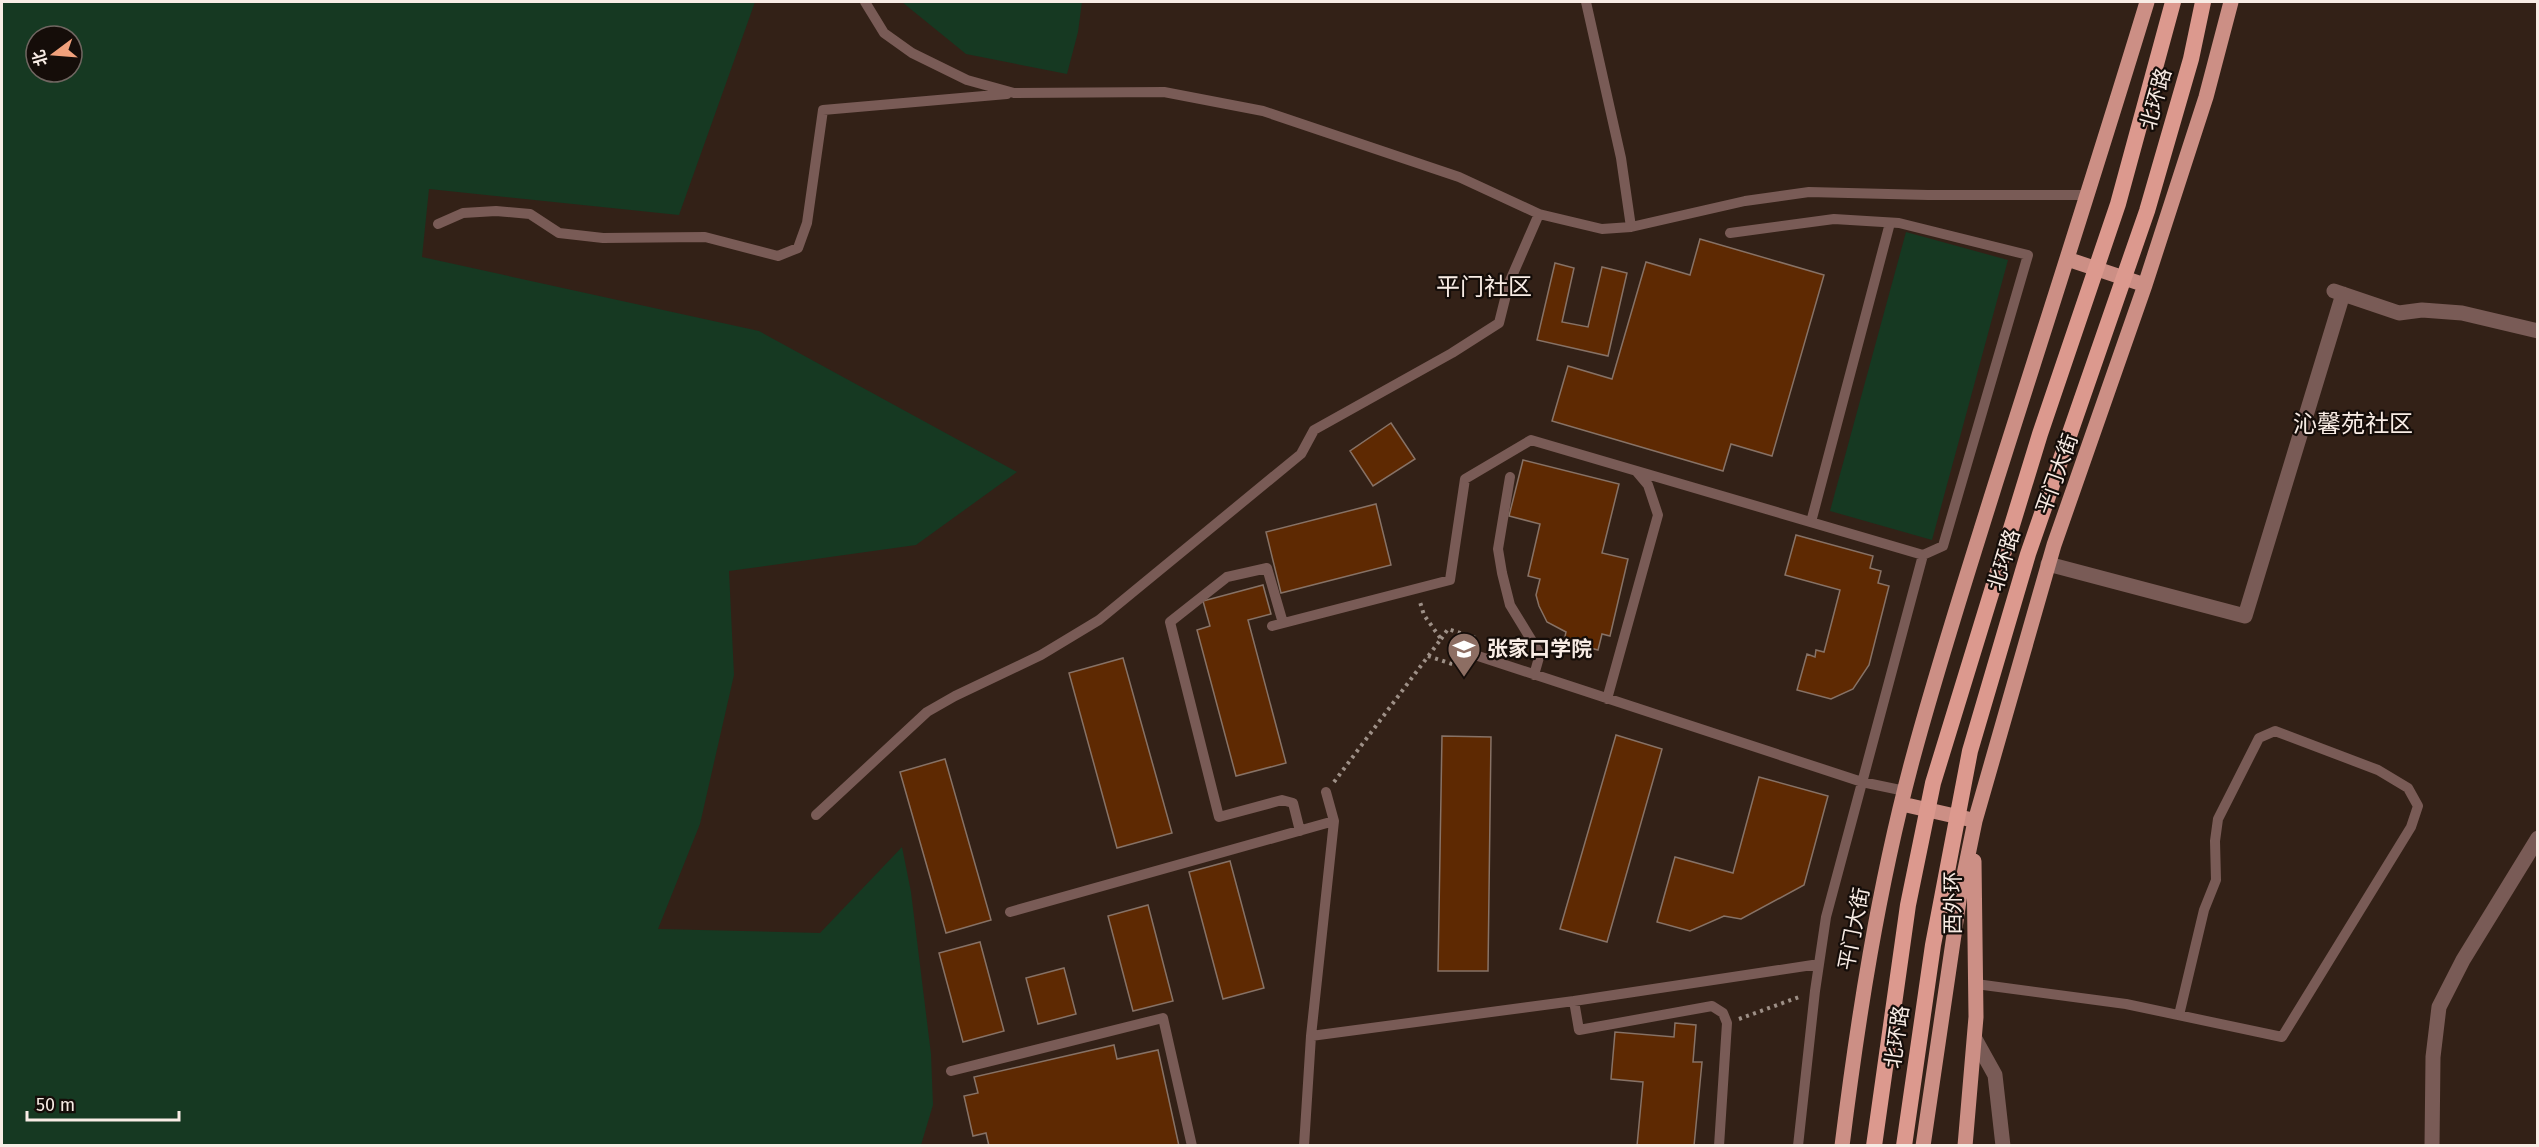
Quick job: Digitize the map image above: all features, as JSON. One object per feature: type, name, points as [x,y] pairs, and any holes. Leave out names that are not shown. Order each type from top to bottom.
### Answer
[{"type":"highway","name":"北环路","points":[[1874,1146],[1908,904],[1933,783],[2040,434],[2118,204],[2173,2]]},
{"type":"highway","name":"北环路","points":[[1904,1146],[1933,945],[1970,751],[2028,554],[2147,211],[2191,59],[2203,2]]},
{"type":"main road","name":"平门大街","points":[[1842,1146],[1857,1025],[1903,798],[1962,593],[2148,2]]},
{"type":"main road","name":"平门大街","points":[[1923,1146],[1960,894],[1975,821],[2048,564],[2145,285],[2206,97],[2231,2]]},
{"type":"main road","points":[[2067,259],[2145,285]]},
{"type":"main road","points":[[1903,798],[1975,821]]},
{"type":"main road","name":"西外环","points":[[1965,1146],[1975,1038],[1973,886],[1975,821]]},
{"type":"street","points":[[2048,564],[2245,616],[2339,293],[2399,312],[2422,310],[2462,313],[2538,331]]},
{"type":"street","points":[[2432,1146],[2433,1057],[2439,1006],[2463,960],[2538,838]]},
{"type":"street","points":[[1975,1038],[1995,1076],[2003,1146]]},
{"type":"lane","points":[[865,2],[884,33],[912,53],[967,80],[1014,93]]},
{"type":"lane","points":[[1586,2],[1619,147],[1631,227]]},
{"type":"lane","points":[[438,224],[463,213],[530,214],[559,233],[603,238],[705,237],[777,256],[798,248],[807,223],[823,110],[1014,93],[1164,92],[1263,111],[1459,177],[1539,214],[1602,229],[1631,227],[1745,201],[1809,192],[2089,195]]},
{"type":"lane","points":[[816,815],[927,712],[1041,654],[1099,620],[1300,453],[1314,430],[1452,353],[1499,323],[1509,283],[1539,214]]},
{"type":"lane","points":[[1300,831],[1293,803],[1282,800],[1219,817],[1170,622],[1227,577],[1267,568],[1277,625],[1450,580],[1465,479],[1531,440],[1923,555],[1944,546],[2028,255],[1890,223],[1834,219],[1730,233]]},
{"type":"lane","points":[[1811,522],[1890,223]]},
{"type":"lane","points":[[1607,699],[1658,515],[1648,485],[1637,471]]},
{"type":"lane","points":[[1510,477],[1498,549],[1510,605],[1540,654],[1534,675]]},
{"type":"lane","points":[[1798,1146],[1815,991],[1826,917],[1923,555]]},
{"type":"lane","points":[[1475,655],[1862,782],[1903,798]]},
{"type":"lane","points":[[1976,984],[2126,1004],[2282,1037],[2411,827],[2418,806],[2408,788],[2378,770],[2276,731],[2259,738],[2218,819],[2215,841],[2216,880],[2204,910],[2179,1015]]},
{"type":"lane","points":[[1304,1146],[1311,1036],[1334,821],[1326,792]]},
{"type":"lane","points":[[1010,912],[1334,821]]},
{"type":"lane","points":[[1311,1036],[1574,1001],[1819,964]]},
{"type":"lane","points":[[1574,1001],[1580,1030],[1712,1006],[1723,1013],[1727,1023],[1719,1146]]},
{"type":"lane","points":[[951,1071],[1163,1018],[1192,1146]]},
{"type":"path","points":[[1326,792],[1441,639],[1424,615],[1417,589]]},
{"type":"path","points":[[1727,1023],[1815,991]]},
{"type":"green space","points":[[2,2],[755,2],[679,215],[429,189],[422,257],[759,331],[1017,472],[916,545],[729,571],[734,675],[700,824],[658,929],[820,933],[902,847],[911,892],[931,1054],[933,1105],[921,1145],[2,1145]]},
{"type":"green space","points":[[902,2],[1082,2],[1078,32],[1067,74],[966,54]]},
{"type":"green space","points":[[1906,232],[2008,260],[1932,540],[1830,511]]},
{"type":"building","points":[[1700,239],[1824,275],[1772,456],[1731,444],[1723,471],[1552,421],[1568,366],[1612,379],[1646,262],[1690,275]]},
{"type":"building","points":[[1555,263],[1574,268],[1562,322],[1588,327],[1602,267],[1627,273],[1608,356],[1537,340]]},
{"type":"building","points":[[1391,423],[1415,459],[1373,486],[1350,451]]},
{"type":"building","points":[[1523,460],[1619,484],[1602,553],[1628,559],[1610,636],[1602,634],[1598,650],[1564,641],[1566,632],[1547,622],[1539,606],[1536,595],[1540,579],[1528,576],[1540,524],[1509,516]]},
{"type":"building","points":[[1376,504],[1391,565],[1281,593],[1266,532]]},
{"type":"building","points":[[1796,535],[1873,556],[1870,568],[1881,571],[1878,583],[1889,586],[1869,665],[1853,689],[1831,699],[1797,690],[1807,654],[1815,657],[1816,650],[1824,652],[1840,590],[1785,575]]},
{"type":"building","points":[[1263,585],[1271,614],[1248,620],[1286,763],[1236,776],[1197,630],[1210,626],[1203,601]]},
{"type":"building","points":[[1123,658],[1172,833],[1117,848],[1069,673]]},
{"type":"building","points":[[1616,735],[1662,749],[1607,942],[1560,929]]},
{"type":"building","points":[[1442,736],[1491,737],[1488,971],[1438,971]]},
{"type":"building","points":[[945,759],[991,920],[946,933],[900,772]]},
{"type":"building","points":[[1759,777],[1828,796],[1804,885],[1741,919],[1724,916],[1690,931],[1657,922],[1675,857],[1733,873]]},
{"type":"building","points":[[1230,861],[1264,988],[1223,999],[1189,872]]},
{"type":"building","points":[[1148,905],[1173,1001],[1133,1011],[1108,916]]},
{"type":"building","points":[[980,942],[1004,1031],[963,1042],[939,953]]},
{"type":"building","points":[[1064,968],[1076,1014],[1038,1024],[1026,978]]},
{"type":"building","points":[[1675,1023],[1696,1025],[1693,1062],[1702,1062],[1694,1146],[1637,1146],[1643,1082],[1611,1079],[1615,1032],[1674,1037]]},
{"type":"building","points":[[1114,1045],[1117,1059],[1158,1050],[1179,1146],[989,1146],[986,1133],[973,1136],[964,1096],[978,1093],[974,1077]]},
{"type":"place","name":"张家口学院","points":[[1464,678]]},
{"type":"district","name":"平门社区","points":[[1484,287]]},
{"type":"district","name":"沁馨苑社区","points":[[2353,424]]}]
